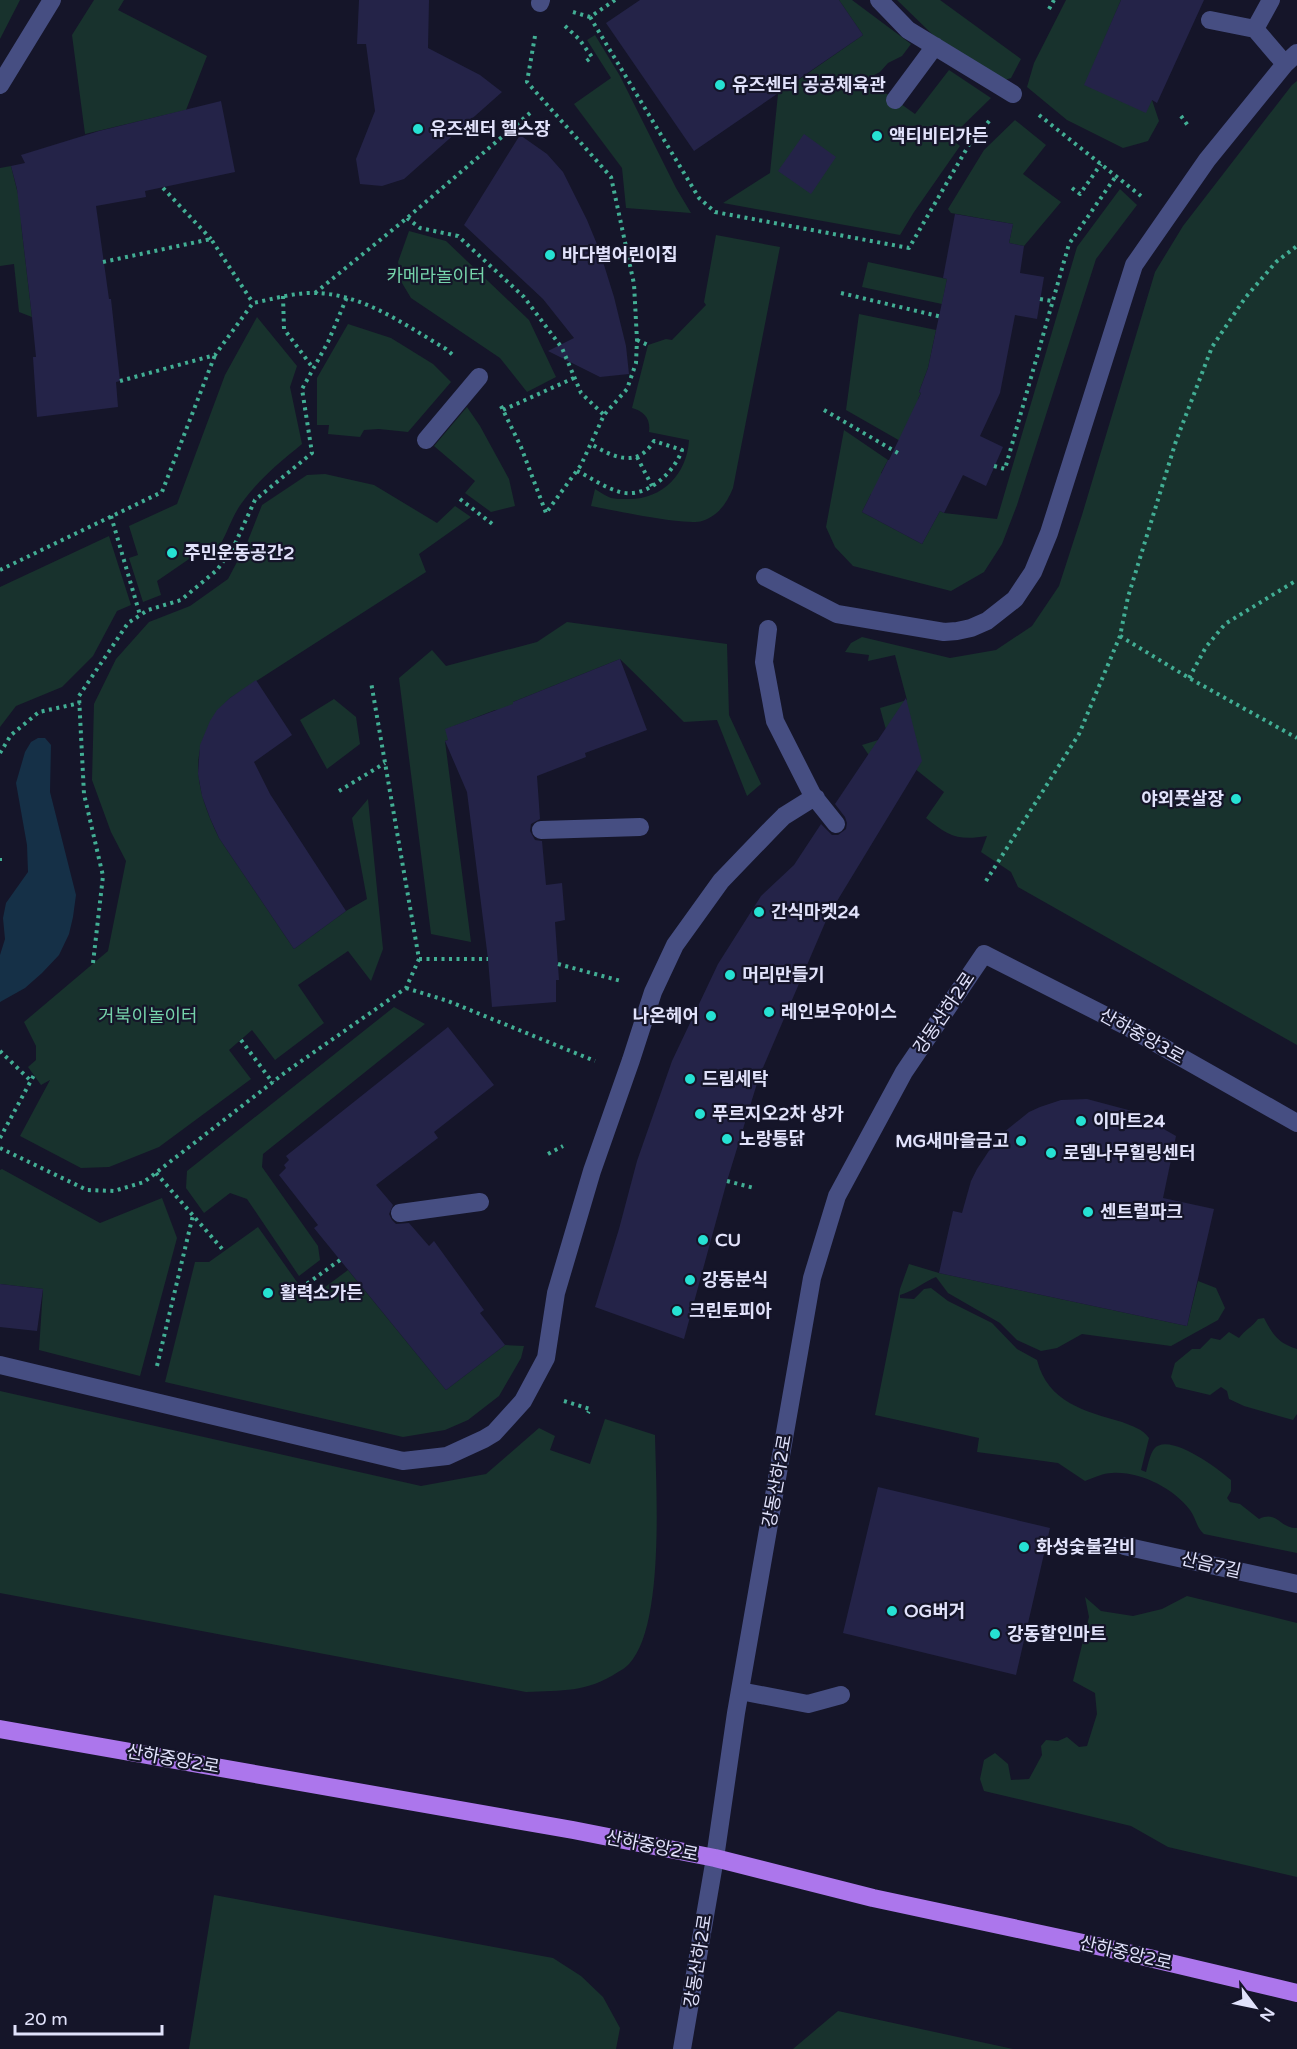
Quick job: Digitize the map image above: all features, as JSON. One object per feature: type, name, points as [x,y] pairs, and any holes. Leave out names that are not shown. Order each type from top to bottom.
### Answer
[{"type":"main road","name":"산하중앙2로","points":[[0,1729],[573,1830],[715,1858],[873,1898],[1111,1949],[1297,1993]]},
{"type":"street","points":[[0,85],[52,0]]},
{"type":"street","points":[[879,0],[908,30],[1012,94]]},
{"type":"street","points":[[1256,29],[1271,0]]},
{"type":"street","points":[[765,577],[837,614],[944,632],[970,628],[1001,611],[1015,599],[1033,572],[1049,533],[1134,265],[1207,160],[1291,59],[1256,29],[1210,20]]},
{"type":"street","points":[[895,100],[935,46]]},
{"type":"street","points":[[426,440],[479,378]]},
{"type":"street","points":[[768,629],[764,662],[775,722],[812,800],[837,824]]},
{"type":"street","points":[[0,1365],[403,1461],[447,1456],[494,1433],[523,1401],[546,1358],[556,1293],[583,1199],[653,992],[675,945],[721,881],[778,821],[812,800]]},
{"type":"street","points":[[541,830],[640,827]]},
{"type":"street","name":"산하중앙3로","points":[[984,954],[1124,1025],[1297,1122]]},
{"type":"street","name":"강동산하2로","points":[[682,2049],[715,1858],[740,1691],[812,1278],[837,1196],[904,1072],[984,954]]},
{"type":"street","points":[[400,1213],[480,1202]]},
{"type":"street","name":"산음7길","points":[[1124,1546],[1297,1584]]},
{"type":"street","points":[[740,1691],[808,1704],[842,1695]]},
{"type":"path","points":[[590,17],[615,0]]},
{"type":"path","points":[[1049,9],[1054,0]]},
{"type":"path","points":[[541,1],[590,17],[699,198],[715,212],[909,248],[970,143],[1012,94],[1167,216]]},
{"type":"path","points":[[541,1],[579,39],[592,57],[584,63]]},
{"type":"path","points":[[541,1],[527,82],[611,177],[634,284],[637,340],[636,363],[627,389],[604,415],[576,471],[546,513]]},
{"type":"path","points":[[315,293],[530,113]]},
{"type":"path","points":[[1072,188],[1080,194],[1101,164]]},
{"type":"path","points":[[994,466],[1005,469],[1069,243],[1116,176]]},
{"type":"path","points":[[163,188],[211,239],[253,303]]},
{"type":"path","points":[[407,218],[420,228],[458,236],[524,297],[562,348],[581,393],[604,415]]},
{"type":"path","points":[[103,262],[211,239]]},
{"type":"path","points":[[986,881],[1079,734],[1120,636],[1128,597],[1176,441],[1212,347],[1245,298],[1276,262],[1297,246]]},
{"type":"path","points":[[0,570],[162,492],[215,355],[253,303],[315,293],[347,297],[328,342],[302,389],[312,453],[255,500],[234,546],[217,570],[181,600],[148,609],[128,623],[79,696],[84,794],[104,876],[93,963]]},
{"type":"path","points":[[841,293],[942,317]]},
{"type":"path","points":[[283,297],[284,328],[313,369]]},
{"type":"path","points":[[1040,298],[1052,301]]},
{"type":"path","points":[[637,340],[648,345]]},
{"type":"path","points":[[120,381],[215,355]]},
{"type":"path","points":[[503,410],[574,378]]},
{"type":"path","points":[[824,410],[898,453]]},
{"type":"path","points":[[576,471],[617,491],[627,493],[652,486],[672,470],[679,461],[682,450],[654,441],[637,457],[621,459],[591,444]]},
{"type":"path","points":[[637,457],[652,486]]},
{"type":"path","points":[[460,499],[495,526]]},
{"type":"path","points":[[111,516],[140,615]]},
{"type":"path","points":[[1189,678],[1206,647],[1225,624],[1297,580]]},
{"type":"path","points":[[1120,636],[1189,678],[1297,738]]},
{"type":"path","points":[[0,1148],[87,1190],[114,1191],[144,1182],[273,1083],[405,988],[419,959],[372,682]]},
{"type":"path","points":[[0,753],[11,735],[39,712],[80,703]]},
{"type":"path","points":[[339,791],[385,763]]},
{"type":"path","points":[[0,858],[0,863]]},
{"type":"path","points":[[419,959],[488,959]]},
{"type":"path","points":[[558,964],[631,983]]},
{"type":"path","points":[[405,988],[448,1001],[602,1063]]},
{"type":"path","points":[[241,1040],[273,1083]]},
{"type":"path","points":[[0,1051],[31,1081]]},
{"type":"path","points":[[0,1138],[34,1074]]},
{"type":"path","points":[[156,1173],[224,1251]]},
{"type":"path","points":[[727,1181],[754,1188]]},
{"type":"path","points":[[149,1399],[193,1215]]},
{"type":"path","points":[[301,1288],[340,1260]]},
{"type":"green space","points":[[0,0],[20,0],[0,39]]},
{"type":"green space","points":[[94,0],[124,0],[118,10],[207,56],[186,110],[85,134],[72,35]]},
{"type":"green space","points":[[839,0],[852,0],[911,44],[902,56],[866,79],[915,114],[949,70],[991,98],[950,138],[960,146],[900,235],[723,203],[770,173],[778,94],[863,35]]},
{"type":"green space","points":[[897,0],[940,0],[1021,59],[1011,78],[1005,80],[934,36]]},
{"type":"green space","points":[[1066,0],[1121,0],[1085,85],[1152,100],[1159,121],[1148,141],[1123,148],[1067,120],[1027,87],[1034,63]]},
{"type":"green space","points":[[595,35],[620,76],[676,188],[691,213],[626,208],[622,168],[574,104],[611,78],[587,40]]},
{"type":"green space","points":[[1297,81],[1297,1045],[1018,887],[1011,872],[981,852],[987,836],[968,838],[954,836],[926,818],[944,792],[909,764],[891,788],[862,745],[888,737],[880,708],[907,700],[895,655],[868,661],[869,655],[845,652],[851,643],[862,637],[950,658],[996,650],[1032,626],[1059,586],[1155,272],[1183,226]]},
{"type":"green space","points":[[1015,120],[1046,145],[1023,174],[1061,202],[1024,246],[1009,243],[1013,224],[951,213],[948,209],[984,150]]},
{"type":"green space","points":[[11,166],[25,222],[21,223],[32,317],[19,312],[14,264],[0,266],[0,168]]},
{"type":"green space","points":[[1120,189],[1137,205],[1096,259],[1017,505],[1002,544],[984,572],[951,591],[853,566],[835,547],[826,527],[844,430],[888,460],[881,473],[884,476],[875,495],[871,494],[862,512],[922,544],[940,511],[997,519],[1077,247]]},
{"type":"green space","name":"카메라놀이터","points":[[409,231],[446,241],[529,320],[556,377],[527,392],[500,358],[411,298],[402,283],[398,262]]},
{"type":"green space","points":[[716,235],[780,247],[731,494],[713,516],[693,522],[648,517],[591,506],[595,489],[614,499],[650,496],[670,483],[683,464],[689,440],[649,432],[646,416],[632,408],[648,345],[666,339],[672,340],[706,305],[704,302]]},
{"type":"green space","points":[[868,262],[947,279],[942,304],[862,287]]},
{"type":"green space","points":[[859,314],[936,330],[928,368],[919,392],[921,393],[918,399],[921,401],[902,442],[846,410]]},
{"type":"green space","points":[[257,317],[297,366],[290,387],[302,444],[248,495],[238,509],[217,550],[208,546],[157,581],[161,595],[143,602],[129,558],[138,555],[129,526],[177,504],[225,375]]},
{"type":"green space","points":[[348,324],[391,338],[433,364],[451,382],[408,432],[364,430],[360,437],[328,434],[329,425],[317,425],[317,378]]},
{"type":"green space","points":[[467,407],[509,479],[515,506],[491,512],[465,493],[475,481],[434,446]]},
{"type":"green space","name":"거북이놀이터","points":[[325,474],[374,485],[437,523],[455,506],[471,517],[419,554],[426,572],[230,698],[206,732],[200,749],[199,783],[210,819],[219,838],[294,949],[346,911],[367,899],[352,818],[368,799],[383,949],[371,981],[348,951],[298,985],[324,1023],[275,1060],[252,1030],[229,1050],[251,1079],[159,1147],[109,1167],[81,1168],[20,1136],[50,1080],[41,1085],[28,1067],[36,1060],[36,1046],[24,1022],[108,951],[126,861],[111,832],[92,780],[94,704],[116,659],[149,622],[190,606],[228,579],[247,543],[262,505],[307,475]]},
{"type":"green space","points":[[109,536],[131,605],[117,611],[93,656],[62,687],[16,706],[0,727],[0,587]]},
{"type":"green space","points":[[567,622],[727,644],[729,715],[761,784],[747,796],[717,720],[684,722],[620,659],[513,702],[514,709],[495,710],[454,726],[450,739],[445,741],[471,942],[431,934],[399,678],[432,650],[446,666],[537,642]]},
{"type":"green space","points":[[334,699],[356,717],[360,744],[327,769],[300,720]]},
{"type":"green space","points":[[394,1007],[425,1024],[263,1154],[262,1167],[318,1246],[320,1260],[299,1276],[247,1199],[230,1193],[204,1213],[186,1188],[187,1171]]},
{"type":"green space","points":[[2,1169],[100,1223],[162,1198],[177,1238],[140,1376],[39,1350],[43,1289],[0,1284],[0,1170]]},
{"type":"green space","points":[[258,1227],[309,1299],[348,1270],[446,1390],[505,1345],[524,1346],[521,1358],[499,1396],[468,1420],[445,1430],[403,1437],[165,1382],[195,1262],[209,1262]]},
{"type":"green space","points":[[909,1264],[939,1273],[1187,1326],[1198,1281],[1216,1288],[1225,1308],[1218,1320],[1171,1346],[1082,1334],[1057,1348],[1041,1351],[1017,1340],[1000,1323],[948,1293],[936,1277],[900,1295],[900,1298],[914,1299],[924,1289],[931,1288],[948,1301],[992,1323],[1017,1349],[1037,1360],[1042,1375],[1059,1396],[1082,1409],[1130,1425],[1147,1435],[1149,1438],[1141,1470],[1146,1472],[1154,1449],[1161,1445],[1181,1448],[1193,1454],[1231,1480],[1231,1491],[1227,1498],[1230,1502],[1240,1504],[1259,1519],[1271,1517],[1291,1528],[1297,1528],[1297,1553],[1204,1534],[1183,1502],[1165,1488],[1145,1478],[1112,1473],[1085,1481],[1058,1463],[977,1452],[979,1438],[875,1415],[900,1289]]},
{"type":"green space","points":[[1264,1318],[1277,1338],[1297,1349],[1297,1414],[1293,1420],[1244,1406],[1229,1399],[1227,1391],[1221,1387],[1210,1395],[1176,1387],[1171,1377],[1175,1363],[1192,1349],[1200,1349],[1211,1338],[1220,1340],[1229,1332],[1239,1338],[1258,1319]]},
{"type":"green space","points":[[0,1391],[421,1486],[486,1474],[539,1428],[555,1436],[550,1450],[590,1464],[605,1419],[655,1435],[656,1555],[648,1620],[640,1645],[627,1666],[595,1684],[574,1689],[526,1692],[0,1593]]},
{"type":"green space","points":[[1187,1596],[1297,1623],[1297,1877],[1168,1847],[1131,1826],[984,1791],[980,1779],[984,1760],[995,1753],[1008,1764],[1011,1780],[1029,1779],[1042,1755],[1041,1746],[1046,1740],[1058,1741],[1067,1737],[1079,1747],[1087,1746],[1097,1714],[1095,1693],[1073,1681],[1089,1617],[1085,1597],[1101,1611],[1133,1616],[1162,1609]]},
{"type":"green space","points":[[214,1895],[553,1958],[581,1976],[603,1997],[620,2028],[616,2049],[189,2049]]},
{"type":"green space","points":[[838,2011],[1013,2049],[793,2049]]},
{"type":"water","points":[[38,738],[45,738],[51,745],[50,792],[76,895],[73,917],[69,934],[59,955],[25,988],[0,1002],[0,955],[5,939],[3,918],[6,903],[28,872],[27,845],[16,783],[25,752],[31,742]]},
{"type":"building","name":"유즈센터 헬스장","points":[[359,0],[429,0],[428,48],[480,75],[502,92],[404,179],[382,186],[360,184],[356,159],[375,111],[366,44],[357,44]]},
{"type":"building","name":"유즈센터 공공체육관","points":[[640,0],[839,0],[863,35],[694,151],[606,23]]},
{"type":"building","points":[[1121,0],[1204,0],[1157,103],[1152,100],[1146,113],[1084,85]]},
{"type":"building","points":[[221,101],[235,172],[145,191],[146,197],[96,206],[109,299],[111,299],[120,381],[116,382],[118,407],[37,417],[33,357],[36,357],[32,317],[17,189],[11,166],[25,163],[21,155],[99,131]]},
{"type":"building","points":[[804,134],[836,157],[811,194],[778,171]]},
{"type":"building","name":"바다별어린이집","points":[[520,135],[547,154],[563,172],[587,220],[614,297],[626,346],[629,374],[600,377],[548,351],[574,338],[543,299],[464,225]]},
{"type":"building","points":[[955,214],[1013,224],[1009,243],[1024,246],[1020,273],[1044,277],[1037,319],[1015,315],[1000,393],[980,436],[1003,447],[986,486],[963,475],[944,513],[940,511],[922,544],[862,512],[921,393],[919,392],[928,368],[947,279],[943,278]]},
{"type":"building","points":[[620,659],[647,730],[585,753],[586,757],[537,776],[540,819],[531,824],[530,831],[535,840],[542,841],[546,885],[562,883],[565,920],[555,922],[559,980],[556,980],[556,1002],[492,1007],[467,792],[445,741],[448,740],[445,729],[513,704],[513,702]]},
{"type":"building","points":[[256,680],[292,735],[254,762],[270,794],[346,911],[294,949],[219,838],[202,796],[198,774],[200,745],[210,721],[217,710],[230,698]]},
{"type":"building","name":"푸르지오2차 상가","points":[[906,698],[922,761],[828,916],[759,1077],[727,1181],[684,1339],[595,1307],[637,1161],[672,1061],[718,964],[761,896],[794,865],[821,824],[832,835],[838,835],[846,829],[845,817],[835,804]]},
{"type":"building","points":[[448,1027],[494,1085],[434,1132],[438,1138],[376,1185],[393,1205],[389,1214],[396,1224],[409,1223],[429,1246],[434,1241],[484,1310],[480,1313],[505,1345],[446,1390],[314,1228],[318,1225],[279,1175],[286,1168],[284,1165],[289,1160],[286,1156]]},
{"type":"building","name":"센트럴파크","points":[[1087,1099],[1132,1111],[1176,1136],[1163,1198],[1214,1209],[1187,1326],[939,1273],[953,1211],[962,1213],[971,1181],[998,1137],[1029,1112],[1040,1107],[1061,1100]]},
{"type":"building","points":[[0,1284],[43,1289],[37,1331],[0,1327]]},
{"type":"building","points":[[878,1487],[1050,1528],[1016,1675],[843,1633]]},
{"type":"place","name":"유즈센터 공공체육관","points":[[720,85]]},
{"type":"place","name":"유즈센터 헬스장","points":[[418,129]]},
{"type":"place","name":"액티비티가든","points":[[877,136]]},
{"type":"place","name":"바다별어린이집","points":[[550,255]]},
{"type":"place","name":"주민운동공간2","points":[[172,553]]},
{"type":"place","name":"야외풋살장","points":[[1236,799]]},
{"type":"place","name":"간식마켓24","points":[[759,912]]},
{"type":"place","name":"머리만들기","points":[[730,975]]},
{"type":"place","name":"레인보우아이스","points":[[769,1012]]},
{"type":"place","name":"나온헤어","points":[[711,1016]]},
{"type":"place","name":"드림세탁","points":[[690,1079]]},
{"type":"place","name":"푸르지오2차 상가","points":[[700,1114]]},
{"type":"place","name":"이마트24","points":[[1081,1121]]},
{"type":"place","name":"노랑통닭","points":[[727,1139]]},
{"type":"place","name":"MG새마을금고","points":[[1021,1141]]},
{"type":"place","name":"로뎀나무힐링센터","points":[[1051,1153]]},
{"type":"place","name":"센트럴파크","points":[[1088,1212]]},
{"type":"place","name":"CU","points":[[703,1240]]},
{"type":"place","name":"강동분식","points":[[690,1280]]},
{"type":"place","name":"활력소가든","points":[[268,1293]]},
{"type":"place","name":"크린토피아","points":[[677,1311]]},
{"type":"place","name":"화성숯불갈비","points":[[1024,1547]]},
{"type":"place","name":"OG버거","points":[[892,1611]]},
{"type":"place","name":"강동할인마트","points":[[995,1634]]}]
